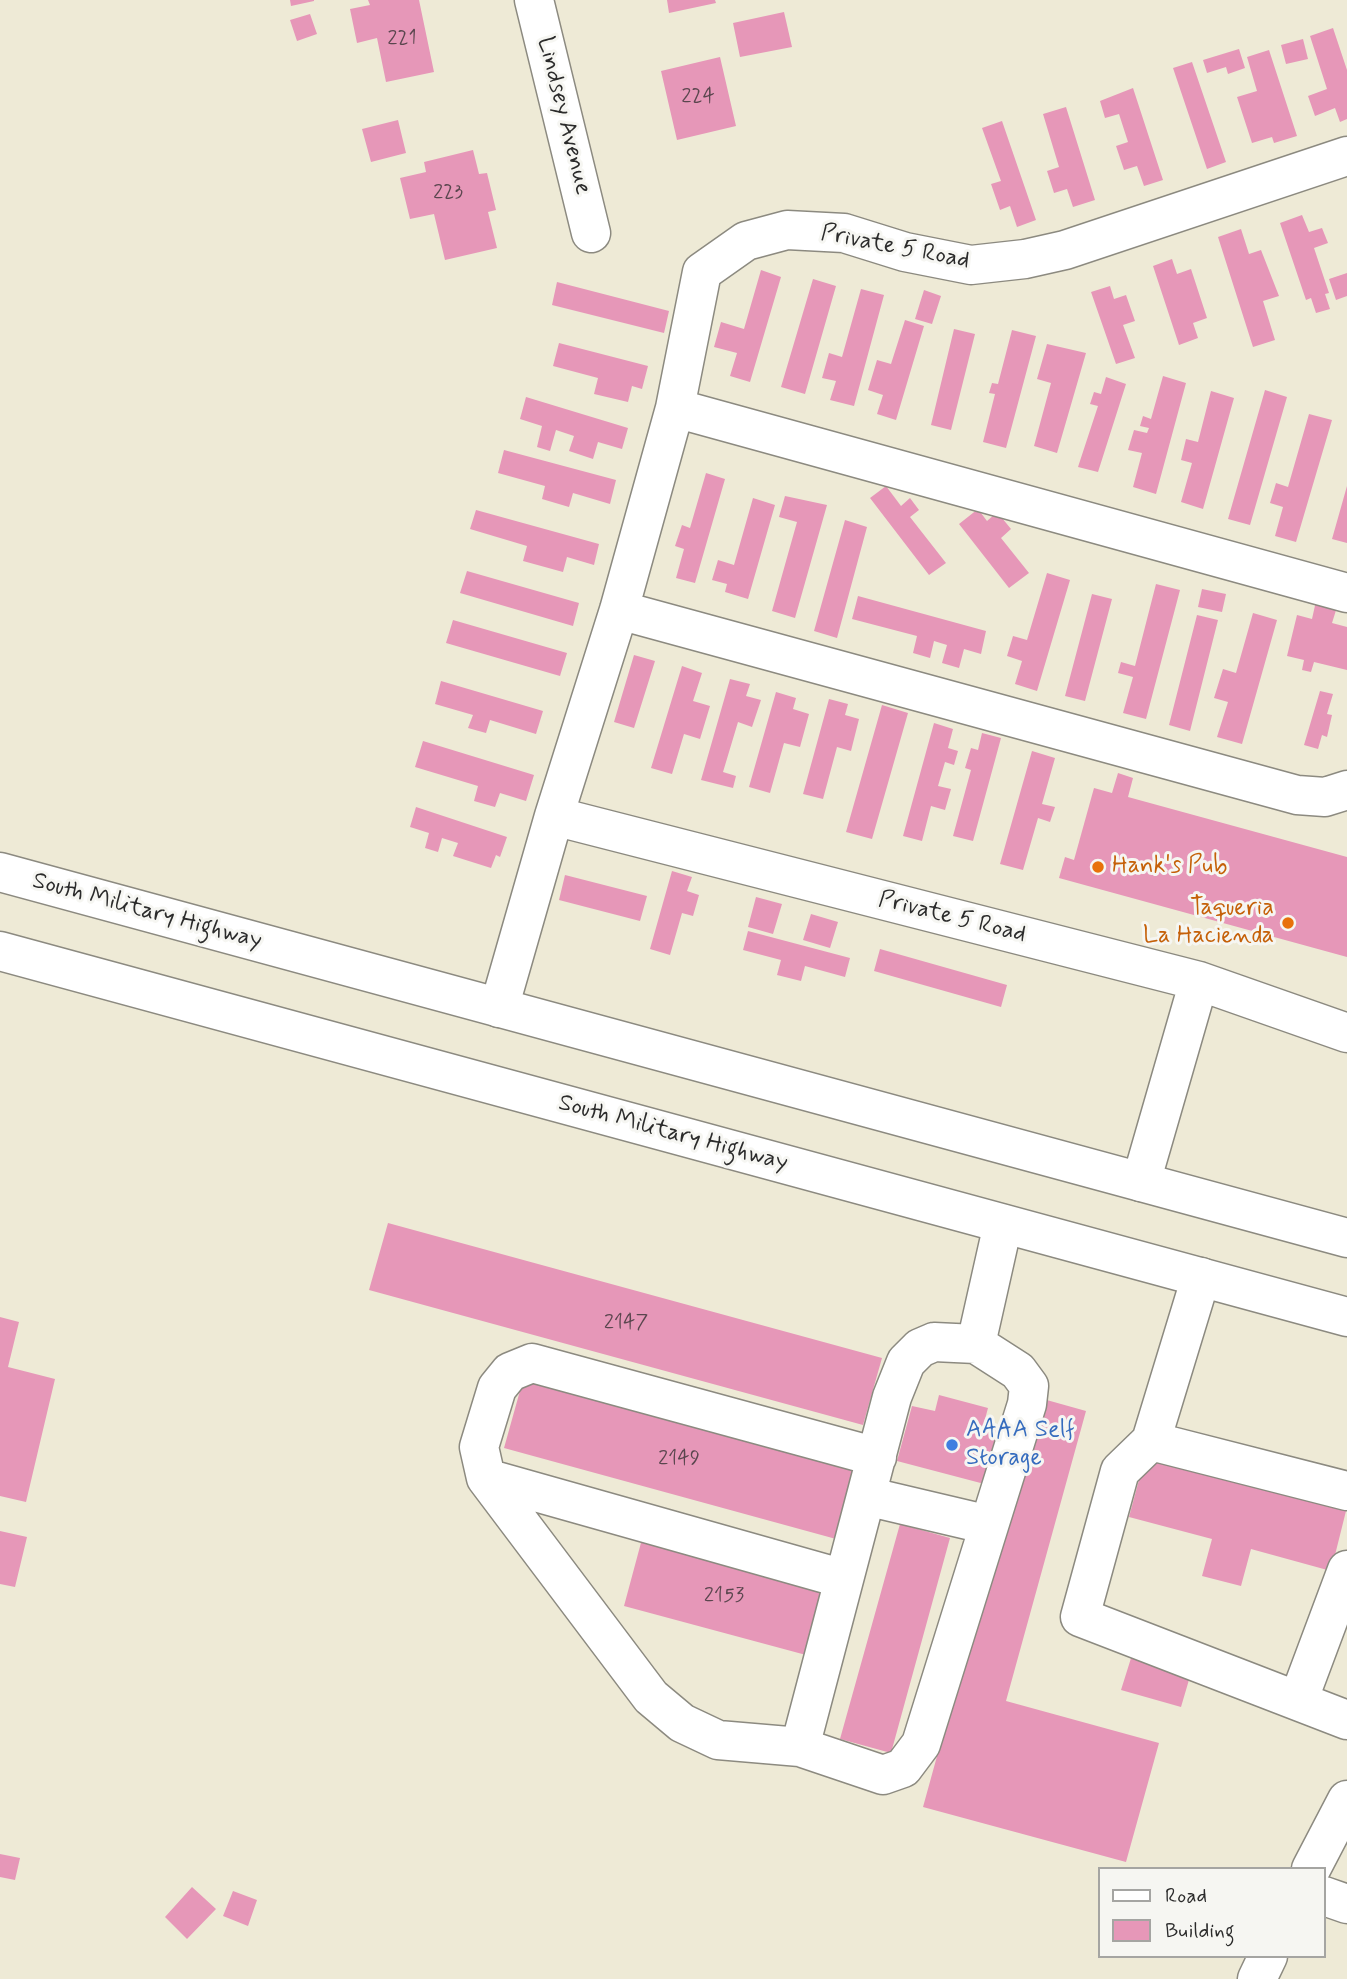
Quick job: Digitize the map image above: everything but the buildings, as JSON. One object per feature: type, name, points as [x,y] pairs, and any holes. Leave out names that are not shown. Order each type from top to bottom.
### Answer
[{"type":"main road","name":"Lindsey Avenue","points":[[534,0],[592,233]]},
{"type":"main road","name":"Private 5 Road","points":[[499,1008],[554,816],[619,610],[675,408],[702,272],[746,240],[787,230],[844,233],[905,252],[971,265],[1025,259],[1065,250],[1347,156]]},
{"type":"main road","points":[[675,408],[1347,593]]},
{"type":"main road","points":[[619,610],[1297,795],[1325,797],[1347,789]]},
{"type":"main road","name":"Private 5 Road","points":[[554,816],[1199,981],[1347,1033]]},
{"type":"main road","name":"South Military Highway","points":[[0,872],[1347,1238]]},
{"type":"main road","name":"South Military Highway","points":[[0,951],[1347,1317]]},
{"type":"main road","points":[[1140,1182],[1199,981]]},
{"type":"main road","points":[[976,1343],[1003,1224]]},
{"type":"main road","points":[[1200,1277],[1151,1441],[1120,1471],[1080,1617],[1347,1720]]},
{"type":"main road","points":[[800,1746],[877,1457],[892,1397],[906,1362],[920,1348],[934,1342],[976,1343],[1018,1371],[1029,1386],[1027,1404],[921,1744],[903,1768],[883,1775],[800,1746],[718,1740],[681,1723],[651,1697],[486,1478],[480,1447],[497,1388],[510,1372],[531,1363],[877,1457]]},
{"type":"main road","points":[[1151,1441],[1347,1491]]},
{"type":"main road","points":[[486,1478],[844,1579]]},
{"type":"main road","points":[[866,1496],[989,1525]]},
{"type":"main road","points":[[1298,1701],[1347,1570]]},
{"type":"main road","points":[[1312,1867],[1347,1801]]},
{"type":"main road","points":[[1326,1897],[1347,1904]]},
{"type":"main road","points":[[1258,1979],[1267,1958]]},
{"type":"place","name":"Hank's Pub","points":[[1098,867]]},
{"type":"place","name":"Taqueria La Hacienda","points":[[1288,923]]},
{"type":"place","name":"AAAA Self Storage","points":[[952,1445]]}]
